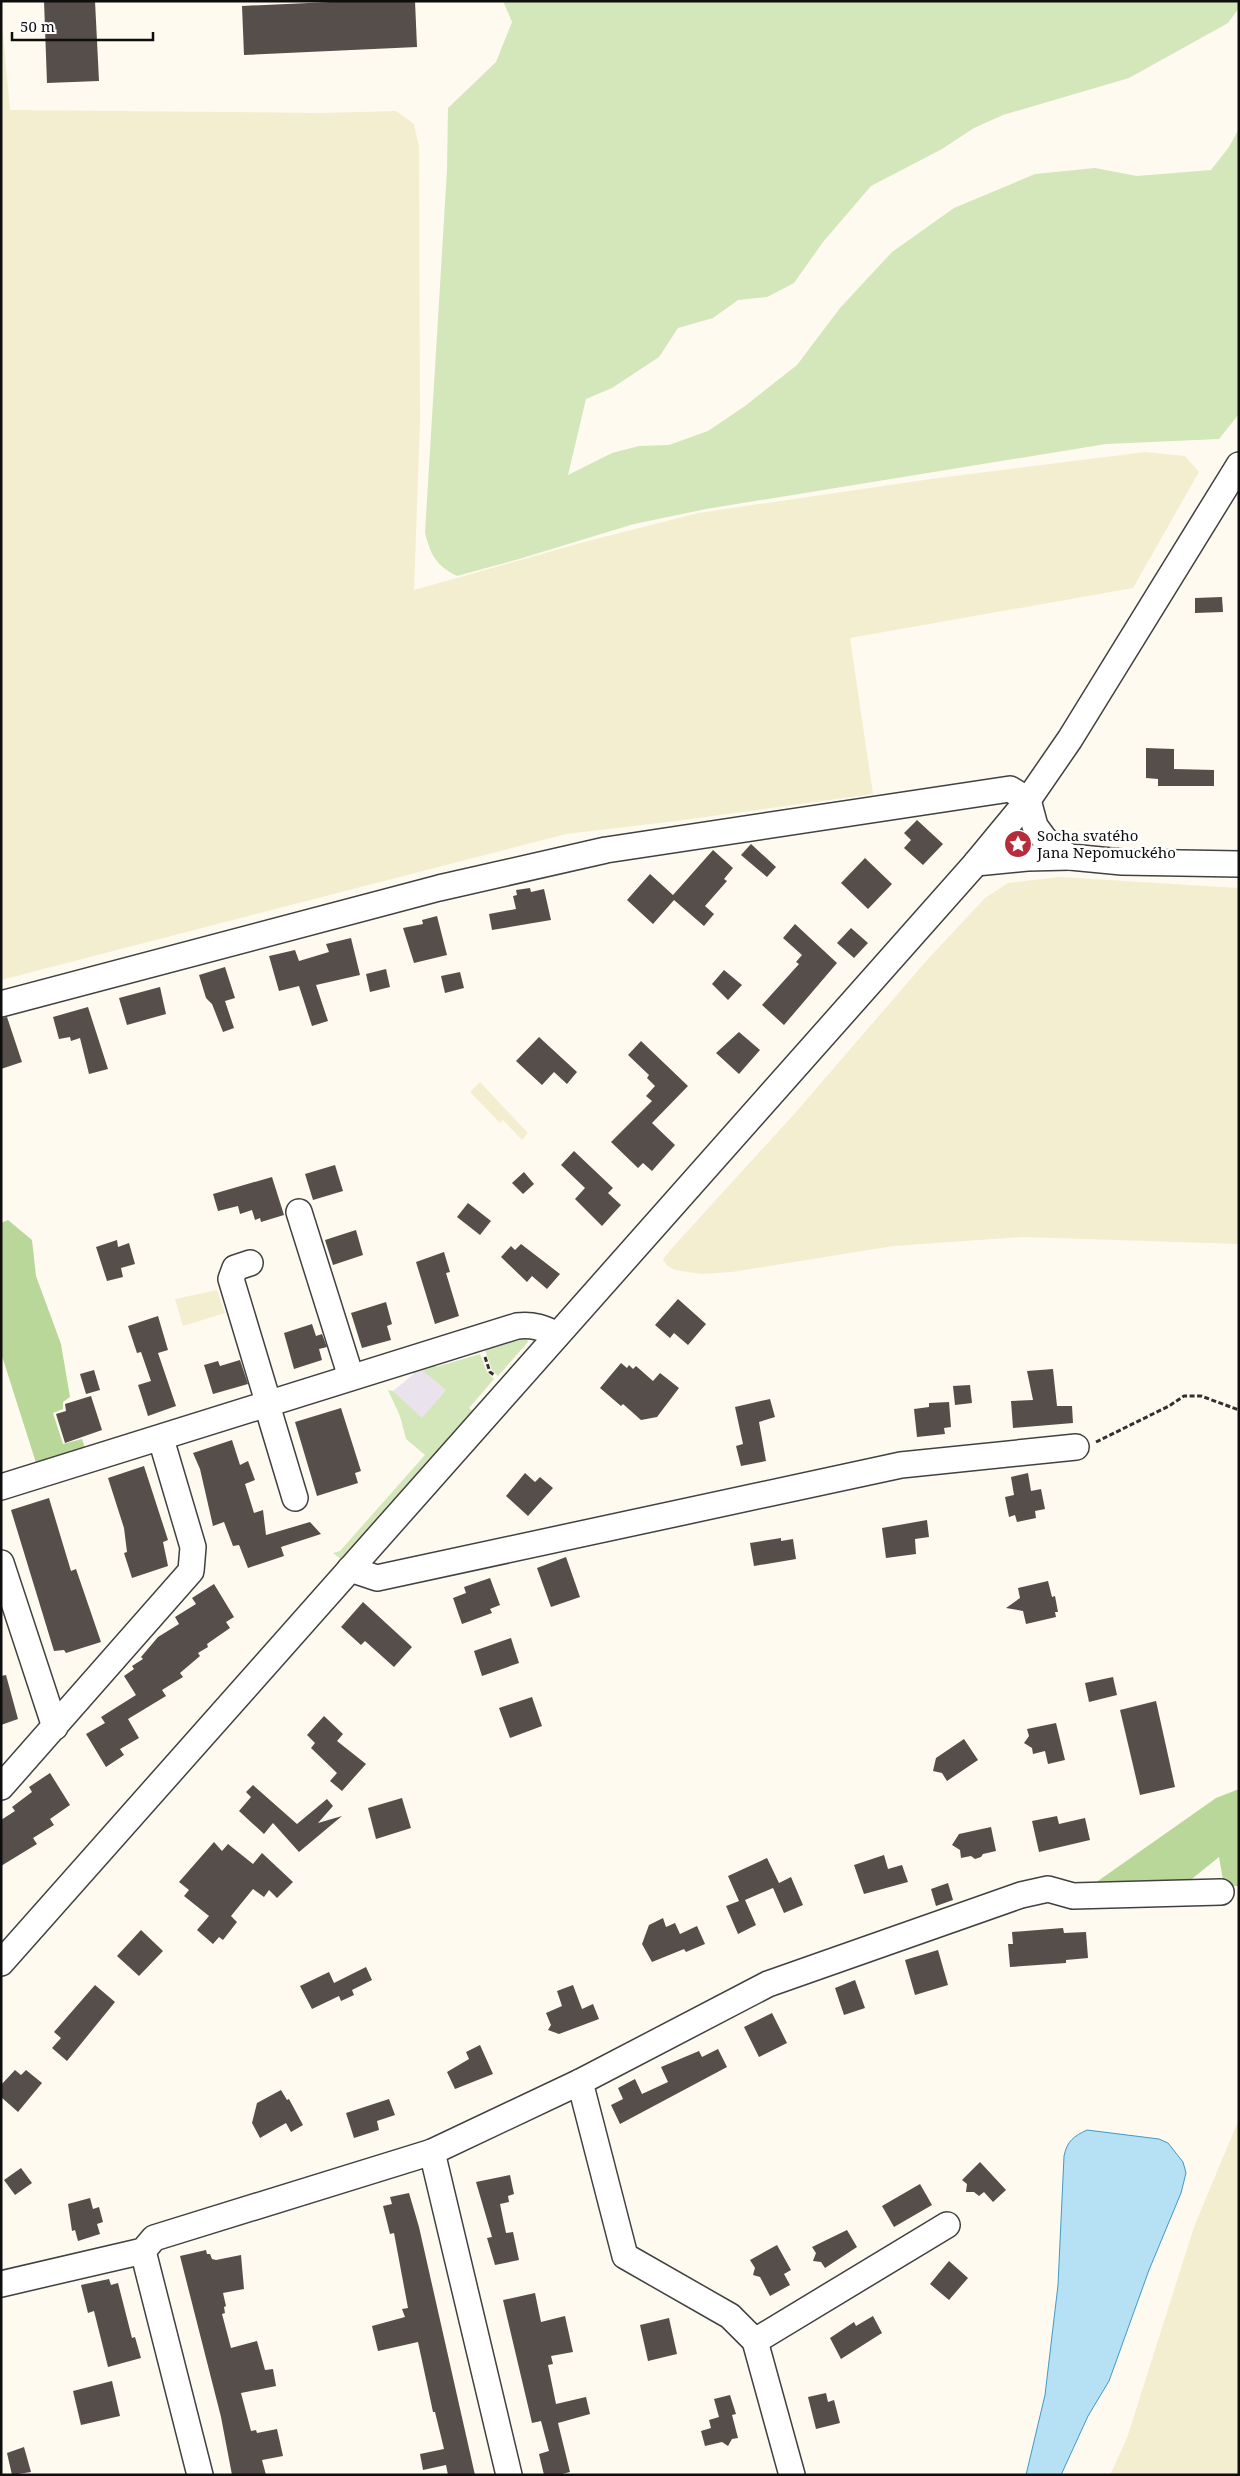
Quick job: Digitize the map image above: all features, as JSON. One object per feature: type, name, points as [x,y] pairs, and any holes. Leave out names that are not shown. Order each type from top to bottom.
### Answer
[{"type":"street","points":[[1,1963],[976,864],[1028,800],[1070,739],[1239,465]]},
{"type":"street","points":[[1,1004],[439,888],[606,850],[1010,789],[1028,800],[1035,826],[1042,837],[1052,847],[1070,857]]},
{"type":"street","points":[[976,864],[1027,858],[1070,857],[1122,862],[1239,864]]},
{"type":"street","points":[[299,1212],[351,1377]]},
{"type":"street","points":[[250,1263],[235,1268],[230,1279],[295,1498]]},
{"type":"street","points":[[1,1487],[518,1326],[529,1324],[544,1328],[557,1335]]},
{"type":"street","points":[[1,1787],[191,1570],[193,1547],[160,1439]]},
{"type":"street","points":[[350,1569],[377,1578],[901,1465],[1076,1447]]},
{"type":"street","points":[[1,1563],[54,1727]]},
{"type":"street","points":[[1,2284],[143,2251],[154,2238],[432,2152],[580,2082],[768,1984],[1021,1895],[1048,1889],[1073,1896],[1221,1892]]},
{"type":"street","points":[[580,2082],[624,2256],[730,2316],[756,2341],[792,2475]]},
{"type":"street","points":[[432,2152],[509,2475]]},
{"type":"street","points":[[756,2341],[947,2226]]},
{"type":"street","points":[[143,2251],[200,2475]]},
{"type":"path","points":[[1076,1447],[1095,1443],[1112,1435],[1184,1396],[1201,1396],[1239,1410]]},
{"type":"shaded area","points":[[1,12],[10,110],[321,113],[396,111],[414,124],[419,147],[420,421],[414,590],[588,541],[698,513],[931,479],[1145,452],[1185,456],[1199,472],[1133,588],[850,638],[873,794],[566,834],[1,980]]},
{"type":"shaded area","points":[[1060,877],[1239,888],[1239,1244],[1023,1237],[893,1246],[732,1272],[701,1274],[675,1270],[667,1266],[663,1259],[673,1247],[796,1112],[927,960],[985,898],[1008,883]]},
{"type":"shaded area","points":[[480,1082],[528,1133],[522,1140],[503,1120],[500,1123],[470,1092]]},
{"type":"shaded area","points":[[217,1290],[225,1313],[183,1326],[175,1299]]},
{"type":"shaded area","points":[[421,1368],[446,1390],[422,1419],[393,1391]]},
{"type":"shaded area","points":[[1239,2119],[1239,2475],[1110,2475],[1127,2438],[1194,2227]]},
{"type":"green space","points":[[503,1],[1239,1],[1239,8],[1228,23],[1129,78],[1003,115],[974,128],[942,149],[871,186],[823,242],[794,283],[767,297],[738,300],[713,318],[678,328],[659,357],[612,388],[586,399],[568,475],[612,453],[639,446],[669,445],[708,431],[745,406],[797,365],[840,308],[892,252],[954,208],[1035,174],[1095,168],[1137,176],[1211,170],[1229,147],[1239,129],[1239,414],[1219,439],[1106,444],[706,509],[634,524],[457,576],[444,568],[435,559],[425,533],[447,170],[448,108],[496,62],[512,22]]},
{"type":"green space","points":[[8,1220],[32,1240],[36,1276],[61,1344],[70,1397],[63,1402],[63,1409],[53,1413],[63,1444],[82,1439],[86,1451],[37,1466],[2,1356],[1,1223]]},
{"type":"green space","points":[[526,1337],[528,1342],[498,1376],[492,1370],[483,1344]]},
{"type":"green space","points":[[480,1354],[487,1372],[494,1379],[469,1408],[474,1412],[342,1560],[333,1553],[340,1551],[425,1455],[406,1439],[400,1416],[388,1390],[393,1391],[422,1418],[446,1390],[421,1369],[414,1374],[409,1367],[433,1359],[436,1367]]},
{"type":"green space","points":[[1239,1789],[1239,1886],[1224,1886],[1219,1857],[1167,1899],[1095,1883],[1216,1798]]},
{"type":"water","points":[[1087,2130],[1159,2139],[1168,2143],[1183,2162],[1186,2173],[1181,2193],[1149,2270],[1109,2381],[1088,2416],[1061,2475],[1026,2475],[1045,2395],[1058,2285],[1064,2156],[1067,2146],[1072,2140],[1078,2134]]},
{"type":"building","points":[[44,1],[95,1],[99,81],[47,83]]},
{"type":"building","points":[[352,1],[415,1],[417,47],[244,55],[242,6]]},
{"type":"building","points":[[1222,597],[1223,612],[1195,613],[1195,598]]},
{"type":"building","points":[[1146,748],[1174,749],[1174,769],[1214,770],[1214,786],[1158,786],[1158,779],[1146,778]]},
{"type":"building","points":[[917,820],[943,844],[923,865],[904,848],[911,840],[904,833]]},
{"type":"building","points":[[751,844],[776,867],[767,877],[741,855]]},
{"type":"building","points":[[713,850],[733,868],[724,879],[727,881],[705,906],[714,914],[704,926],[674,900],[653,924],[627,900],[650,874],[673,895]]},
{"type":"building","points":[[865,858],[892,884],[868,909],[841,883]]},
{"type":"building","points":[[530,888],[531,892],[544,889],[551,920],[492,930],[489,914],[516,909],[513,896],[517,895],[516,890]]},
{"type":"building","points":[[437,916],[447,955],[414,963],[403,928],[423,924],[422,920]]},
{"type":"building","points":[[795,924],[837,963],[784,1025],[762,1005],[799,964],[796,962],[802,955],[783,938]]},
{"type":"building","points":[[851,928],[868,943],[854,958],[837,943]]},
{"type":"building","points":[[351,938],[360,975],[316,985],[328,1021],[312,1026],[299,986],[279,991],[269,956],[295,950],[299,961],[329,952],[326,944]]},
{"type":"building","points":[[225,967],[235,998],[225,1001],[234,1028],[223,1032],[212,1004],[206,998],[199,975]]},
{"type":"building","points":[[386,969],[390,987],[370,992],[366,974]]},
{"type":"building","points":[[724,970],[742,985],[728,1000],[712,984]]},
{"type":"building","points":[[460,972],[464,988],[445,993],[441,976]]},
{"type":"building","points":[[160,987],[166,1014],[127,1025],[119,998]]},
{"type":"building","points":[[88,1007],[108,1069],[89,1074],[80,1038],[71,1041],[70,1037],[59,1039],[53,1017]]},
{"type":"building","points":[[7,1017],[22,1062],[1,1069],[1,1018]]},
{"type":"building","points":[[739,1032],[760,1050],[739,1074],[716,1053]]},
{"type":"building","points":[[539,1037],[577,1072],[567,1084],[554,1072],[542,1085],[516,1061]]},
{"type":"building","points":[[641,1041],[688,1086],[652,1123],[675,1145],[652,1171],[643,1163],[638,1168],[611,1142],[652,1101],[646,1096],[655,1086],[647,1078],[649,1075],[628,1055]]},
{"type":"building","points":[[574,1151],[613,1188],[608,1193],[621,1205],[602,1226],[575,1199],[585,1188],[561,1165]]},
{"type":"building","points":[[335,1165],[343,1191],[313,1200],[305,1174]]},
{"type":"building","points":[[524,1172],[534,1184],[523,1194],[512,1183]]},
{"type":"building","points":[[272,1177],[284,1215],[261,1222],[260,1218],[255,1220],[252,1210],[240,1214],[238,1206],[218,1211],[213,1194]]},
{"type":"building","points":[[468,1203],[491,1221],[480,1235],[457,1217]]},
{"type":"building","points":[[356,1230],[363,1255],[333,1265],[325,1240]]},
{"type":"building","points":[[117,1240],[118,1247],[129,1243],[135,1264],[121,1268],[123,1277],[107,1281],[96,1247]]},
{"type":"building","points":[[521,1244],[560,1274],[547,1289],[532,1276],[527,1282],[501,1257],[511,1246],[515,1250]]},
{"type":"building","points":[[444,1252],[450,1272],[446,1273],[459,1316],[435,1324],[416,1262]]},
{"type":"building","points":[[678,1299],[706,1324],[688,1345],[674,1333],[670,1338],[655,1325]]},
{"type":"building","points":[[386,1302],[392,1324],[387,1326],[391,1340],[362,1348],[351,1313]]},
{"type":"building","points":[[158,1316],[168,1350],[158,1353],[176,1406],[148,1416],[138,1385],[151,1381],[141,1352],[137,1353],[128,1326]]},
{"type":"building","points":[[312,1324],[316,1336],[322,1334],[327,1347],[319,1349],[322,1360],[294,1369],[284,1333]]},
{"type":"building","points":[[240,1360],[248,1384],[213,1394],[204,1365],[218,1361],[220,1366]]},
{"type":"building","points":[[621,1363],[627,1368],[629,1365],[633,1369],[636,1366],[653,1381],[660,1373],[679,1388],[657,1417],[641,1420],[623,1404],[621,1406],[600,1388]]},
{"type":"building","points":[[1053,1369],[1057,1406],[1072,1406],[1073,1423],[1013,1428],[1011,1401],[1033,1400],[1027,1371]]},
{"type":"building","points":[[94,1370],[100,1390],[86,1394],[80,1374]]},
{"type":"building","points":[[970,1385],[972,1403],[955,1405],[953,1386]]},
{"type":"building","points":[[91,1396],[102,1430],[65,1443],[56,1414],[66,1411],[65,1404]]},
{"type":"building","points":[[770,1399],[775,1417],[759,1422],[766,1461],[741,1466],[736,1446],[743,1444],[735,1407]]},
{"type":"building","points":[[949,1402],[951,1427],[944,1428],[945,1434],[917,1437],[914,1409],[929,1407],[929,1403]]},
{"type":"building","points":[[341,1408],[361,1471],[355,1473],[358,1483],[317,1496],[295,1422]]},
{"type":"building","points":[[232,1440],[240,1465],[248,1461],[255,1480],[245,1484],[254,1513],[263,1510],[266,1535],[310,1522],[321,1534],[281,1547],[284,1556],[248,1568],[239,1545],[233,1546],[224,1522],[213,1526],[200,1469],[193,1453]]},
{"type":"building","points":[[144,1466],[168,1540],[163,1542],[168,1566],[132,1578],[124,1553],[127,1552],[124,1528],[108,1478]]},
{"type":"building","points":[[525,1473],[535,1482],[540,1477],[553,1488],[528,1516],[506,1496]]},
{"type":"building","points":[[1028,1473],[1031,1491],[1041,1489],[1045,1509],[1035,1511],[1036,1518],[1017,1522],[1015,1515],[1009,1517],[1005,1497],[1014,1495],[1011,1477]]},
{"type":"building","points":[[49,1498],[71,1571],[76,1569],[101,1642],[66,1653],[64,1650],[54,1651],[11,1510]]},
{"type":"building","points":[[927,1520],[929,1537],[915,1539],[916,1554],[886,1558],[882,1528]]},
{"type":"building","points":[[781,1538],[781,1541],[793,1539],[796,1559],[754,1566],[750,1543]]},
{"type":"building","points":[[566,1557],[580,1597],[551,1607],[537,1568]]},
{"type":"building","points":[[490,1578],[500,1605],[490,1609],[492,1613],[462,1624],[453,1598],[466,1593],[464,1587]]},
{"type":"building","points":[[1048,1581],[1052,1597],[1055,1596],[1058,1612],[1055,1612],[1056,1617],[1026,1624],[1023,1611],[1006,1608],[1020,1598],[1018,1588]]},
{"type":"building","points":[[214,1584],[234,1617],[226,1622],[230,1628],[207,1644],[208,1647],[198,1653],[200,1656],[180,1673],[183,1677],[162,1690],[166,1696],[128,1719],[139,1738],[120,1749],[124,1755],[106,1767],[86,1734],[105,1723],[101,1717],[136,1695],[124,1676],[134,1669],[132,1666],[143,1659],[141,1657],[158,1637],[179,1624],[175,1617],[196,1604],[192,1598]]},
{"type":"building","points":[[363,1602],[412,1647],[394,1667],[365,1641],[361,1645],[341,1627]]},
{"type":"building","points":[[511,1638],[519,1663],[482,1676],[474,1651]]},
{"type":"building","points":[[6,1675],[18,1719],[1,1725],[1,1676]]},
{"type":"building","points":[[1113,1677],[1117,1695],[1089,1702],[1085,1683]]},
{"type":"building","points":[[532,1697],[542,1726],[510,1738],[499,1708]]},
{"type":"building","points":[[1156,1701],[1175,1787],[1140,1795],[1120,1710]]},
{"type":"building","points":[[324,1716],[343,1734],[337,1741],[366,1764],[342,1791],[330,1781],[337,1773],[311,1748],[315,1743],[307,1735]]},
{"type":"building","points":[[1056,1723],[1065,1760],[1048,1764],[1045,1751],[1033,1754],[1032,1748],[1024,1743],[1029,1736],[1027,1729]]},
{"type":"building","points":[[964,1739],[978,1760],[947,1781],[942,1773],[933,1771],[936,1758]]},
{"type":"building","points":[[50,1773],[70,1805],[50,1819],[54,1825],[33,1838],[37,1844],[1,1866],[1,1820],[15,1811],[12,1807],[32,1792],[29,1787]]},
{"type":"building","points":[[253,1785],[297,1824],[327,1799],[333,1806],[318,1823],[342,1816],[299,1852],[273,1823],[264,1834],[239,1811],[251,1797],[246,1792]]},
{"type":"building","points":[[402,1798],[411,1828],[376,1839],[368,1808]]},
{"type":"building","points":[[1057,1816],[1059,1824],[1085,1818],[1090,1840],[1039,1852],[1032,1821]]},
{"type":"building","points":[[991,1827],[996,1851],[983,1854],[975,1859],[971,1856],[961,1858],[960,1850],[952,1845],[959,1834]]},
{"type":"building","points":[[214,1842],[222,1851],[228,1844],[253,1864],[262,1853],[293,1882],[277,1898],[269,1890],[264,1897],[253,1889],[231,1916],[237,1922],[223,1940],[219,1937],[213,1944],[197,1930],[209,1916],[184,1896],[189,1890],[179,1882]]},
{"type":"building","points":[[884,1855],[888,1869],[902,1865],[908,1882],[864,1894],[854,1865]]},
{"type":"building","points":[[767,1858],[779,1883],[791,1877],[803,1905],[784,1913],[773,1888],[745,1900],[756,1925],[738,1934],[726,1906],[739,1901],[728,1876]]},
{"type":"building","points":[[948,1883],[953,1900],[936,1906],[931,1889]]},
{"type":"building","points":[[663,1918],[666,1927],[675,1923],[680,1934],[697,1926],[705,1944],[686,1952],[684,1949],[652,1962],[642,1944],[649,1925]]},
{"type":"building","points":[[1063,1928],[1064,1933],[1086,1932],[1088,1958],[1066,1960],[1066,1963],[1010,1967],[1008,1944],[1013,1944],[1012,1932]]},
{"type":"building","points":[[141,1930],[163,1951],[139,1976],[117,1956]]},
{"type":"building","points":[[938,1950],[948,1985],[915,1995],[905,1960]]},
{"type":"building","points":[[366,1967],[372,1980],[352,1990],[354,1995],[341,2001],[339,1996],[312,2009],[300,1986],[329,1972],[334,1983]]},
{"type":"building","points":[[855,1980],[865,2008],[844,2015],[835,1988]]},
{"type":"building","points":[[95,1985],[115,2002],[67,2061],[52,2048],[61,2038],[54,2032]]},
{"type":"building","points":[[573,1985],[582,2009],[593,2004],[599,2019],[559,2034],[548,2030],[551,2025],[546,2013],[562,2006],[557,1991]]},
{"type":"building","points":[[772,2013],[787,2043],[759,2057],[744,2027]]},
{"type":"building","points":[[480,2045],[493,2074],[455,2089],[447,2072],[469,2059],[466,2052]]},
{"type":"building","points":[[718,2049],[727,2067],[620,2124],[611,2105],[623,2099],[618,2088],[635,2079],[642,2094],[668,2082],[661,2067],[699,2051],[702,2057]]},
{"type":"building","points":[[15,2070],[21,2075],[26,2070],[42,2083],[18,2112],[1,2097],[1,2085]]},
{"type":"building","points":[[281,2090],[287,2100],[289,2099],[303,2125],[291,2132],[286,2123],[260,2138],[252,2123],[257,2103]]},
{"type":"building","points":[[389,2099],[395,2115],[377,2121],[379,2130],[354,2138],[346,2113]]},
{"type":"building","points":[[980,2162],[1006,2190],[993,2202],[984,2192],[979,2196],[974,2192],[966,2192],[967,2184],[962,2180]]},
{"type":"building","points":[[21,2168],[32,2183],[15,2195],[4,2180]]},
{"type":"building","points":[[510,2175],[514,2194],[508,2196],[509,2202],[500,2204],[506,2233],[513,2232],[519,2260],[495,2265],[487,2238],[492,2237],[476,2182]]},
{"type":"building","points":[[920,2184],[932,2205],[894,2227],[882,2206]]},
{"type":"building","points":[[409,2193],[419,2227],[475,2475],[448,2475],[446,2465],[423,2470],[420,2454],[444,2449],[435,2412],[433,2412],[418,2342],[378,2351],[372,2326],[405,2317],[402,2309],[408,2308],[394,2233],[390,2234],[383,2206],[392,2204],[390,2197]]},
{"type":"building","points":[[90,2198],[93,2209],[99,2207],[103,2222],[97,2224],[100,2234],[78,2241],[75,2230],[72,2231],[68,2204]]},
{"type":"building","points":[[847,2230],[857,2247],[825,2268],[821,2262],[813,2261],[816,2253],[812,2247]]},
{"type":"building","points":[[777,2245],[791,2270],[784,2274],[790,2285],[770,2296],[760,2277],[753,2275],[755,2268],[750,2260]]},
{"type":"building","points":[[206,2250],[212,2259],[216,2260],[241,2255],[244,2289],[223,2293],[226,2306],[224,2307],[225,2313],[222,2314],[231,2348],[257,2341],[265,2370],[273,2369],[276,2386],[241,2393],[251,2431],[256,2430],[257,2433],[277,2429],[283,2456],[262,2460],[266,2475],[232,2475],[221,2417],[180,2256]]},
{"type":"building","points":[[949,2261],[968,2278],[949,2300],[930,2284]]},
{"type":"building","points":[[109,2279],[111,2285],[118,2283],[132,2338],[135,2337],[141,2358],[108,2367],[94,2311],[88,2313],[81,2285]]},
{"type":"building","points":[[535,2293],[541,2322],[565,2316],[573,2352],[551,2356],[553,2364],[548,2365],[556,2404],[586,2397],[590,2414],[558,2423],[570,2472],[558,2475],[544,2475],[539,2454],[549,2451],[541,2421],[532,2423],[503,2300]]},
{"type":"building","points":[[873,2316],[882,2333],[841,2359],[830,2338],[854,2322],[856,2326]]},
{"type":"building","points":[[669,2318],[677,2354],[648,2361],[640,2325]]},
{"type":"building","points":[[112,2381],[120,2416],[81,2425],[73,2391]]},
{"type":"building","points":[[826,2393],[828,2402],[834,2400],[840,2423],[816,2429],[808,2397]]},
{"type":"building","points":[[730,2395],[736,2414],[732,2415],[738,2438],[732,2439],[728,2446],[722,2442],[705,2446],[701,2431],[711,2428],[709,2420],[719,2417],[714,2399]]},
{"type":"building","points":[[24,2447],[31,2472],[12,2475],[7,2453]]},
{"type":"place","name":"Socha svatého Jana Nepomuckého","points":[[1018,844]]}]
